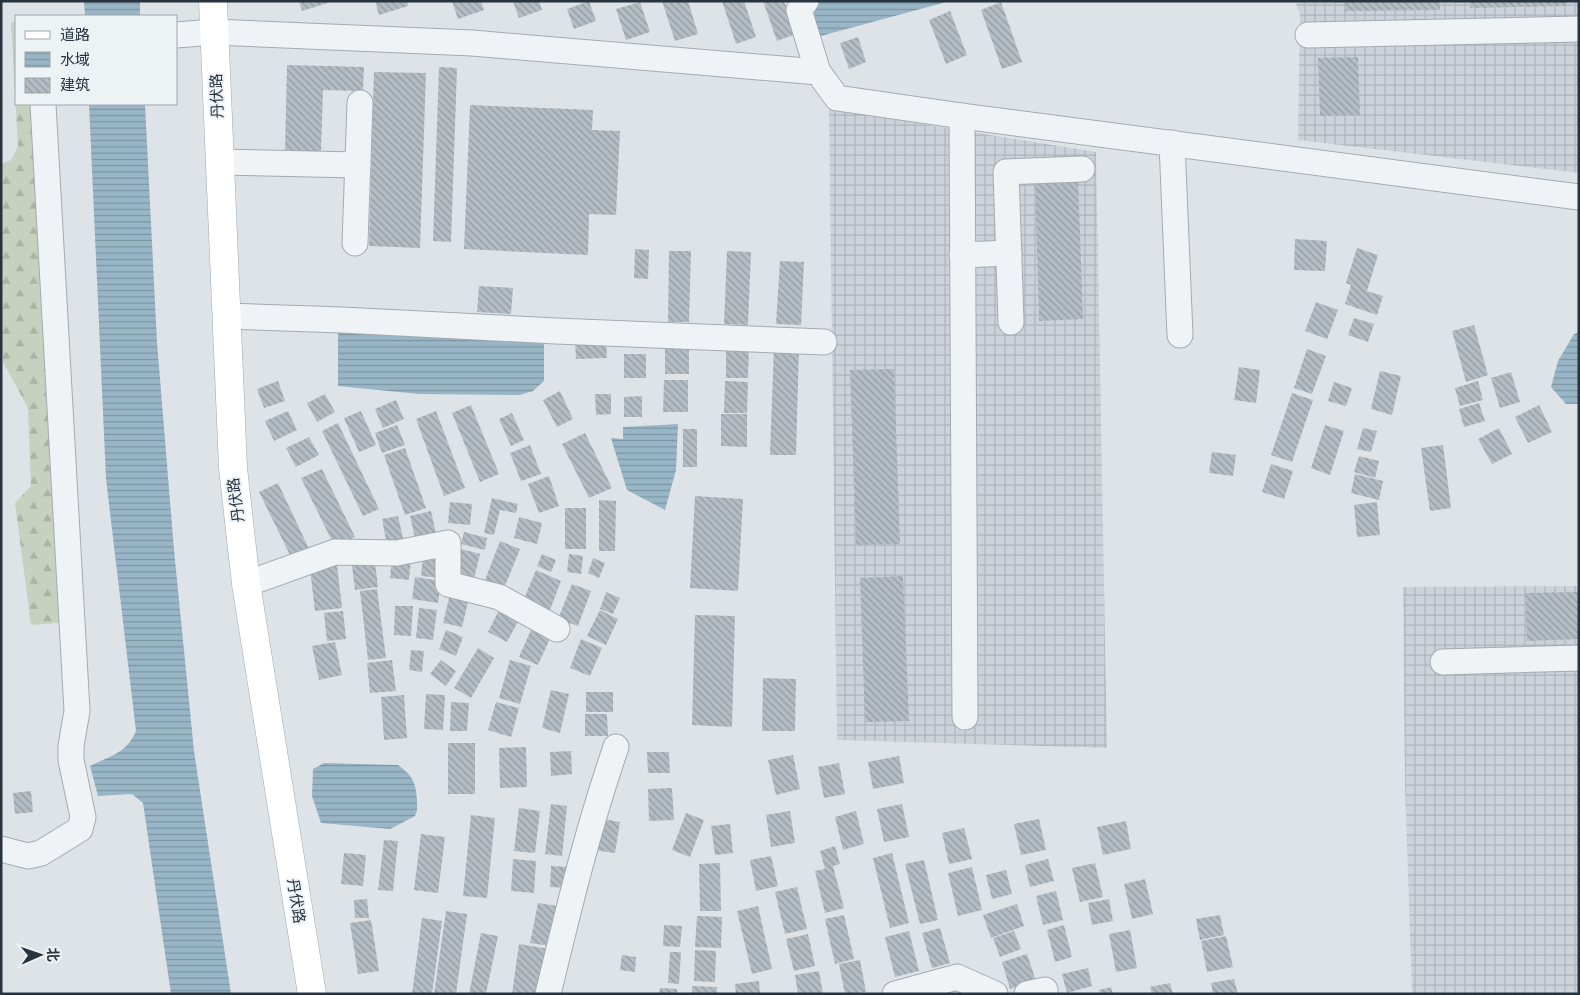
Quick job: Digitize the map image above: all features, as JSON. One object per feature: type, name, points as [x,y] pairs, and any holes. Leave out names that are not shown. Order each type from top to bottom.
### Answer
[{"type":"main road","name":"丹伏路","points":[[213,1],[194,33],[220,162],[233,468],[246,584],[312,994]]},
{"type":"street","points":[[806,1],[799,10],[818,72],[837,98],[1579,196]]},
{"type":"street","points":[[1308,35],[1579,29]]},
{"type":"street","points":[[194,33],[472,43],[818,72]]},
{"type":"street","points":[[355,243],[360,103]]},
{"type":"street","points":[[1,849],[28,856],[41,853],[80,829],[83,817],[71,760],[71,746],[77,711],[43,105]]},
{"type":"street","points":[[962,116],[964,717]]},
{"type":"street","points":[[1172,143],[1180,335]]},
{"type":"street","points":[[220,162],[358,165]]},
{"type":"street","points":[[1011,322],[1006,172],[1082,170]]},
{"type":"street","points":[[962,255],[1009,253]]},
{"type":"street","points":[[226,316],[824,342]]},
{"type":"street","points":[[246,584],[335,552],[397,553],[448,543],[448,584],[499,597],[556,629]]},
{"type":"street","points":[[1443,662],[1579,658]]},
{"type":"street","points":[[548,994],[569,906],[599,797],[616,747]]},
{"type":"street","points":[[895,994],[957,977],[995,994]]},
{"type":"street","points":[[1027,994],[1044,990],[1045,994]]},
{"type":"shaded area","points":[[1295,1],[1579,1],[1579,173],[1298,140],[1300,14]]},
{"type":"shaded area","points":[[829,109],[1096,152],[1107,748],[837,740]]},
{"type":"shaded area","points":[[1579,586],[1579,994],[1412,994],[1405,786],[1403,587]]},
{"type":"green space","points":[[15,21],[15,93],[11,23]]},
{"type":"green space","points":[[16,105],[46,105],[70,622],[31,625],[15,503],[31,486],[28,408],[3,362],[1,340],[1,164],[11,160],[18,146]]},
{"type":"water","points":[[84,1],[140,1],[140,15],[85,15]]},
{"type":"water","points":[[821,1],[950,1],[817,37],[809,14]]},
{"type":"water","points":[[89,105],[145,105],[157,342],[174,550],[194,751],[231,994],[171,994],[143,803],[132,794],[98,796],[90,766],[123,749],[136,731],[106,479]]},
{"type":"water","points":[[338,328],[544,343],[544,381],[533,391],[520,395],[419,394],[338,386]]},
{"type":"water","points":[[1579,332],[1579,404],[1566,404],[1551,387],[1558,361],[1574,334]]},
{"type":"water","points":[[678,424],[676,470],[665,510],[627,490],[611,438],[623,439],[623,427]]},
{"type":"water","points":[[324,763],[398,765],[407,772],[414,784],[417,806],[415,816],[390,829],[321,823],[312,796],[313,769]]},
{"type":"building","points":[[299,1],[331,1],[331,2],[302,11]]},
{"type":"building","points":[[375,1],[407,1],[408,6],[379,15]]},
{"type":"building","points":[[452,1],[481,1],[484,10],[458,19]]},
{"type":"building","points":[[513,1],[539,1],[542,10],[519,18]]},
{"type":"building","points":[[589,1],[596,21],[574,29],[567,9]]},
{"type":"building","points":[[662,1],[688,1],[698,34],[675,41]]},
{"type":"building","points":[[722,1],[744,1],[756,37],[736,44]]},
{"type":"building","points":[[763,1],[784,1],[796,34],[777,41]]},
{"type":"building","points":[[1345,1],[1440,1],[1440,10],[1345,11]]},
{"type":"building","points":[[1470,1],[1566,1],[1566,6],[1470,8]]},
{"type":"building","points":[[640,2],[650,32],[626,40],[616,9]]},
{"type":"building","points":[[1001,2],[1022,62],[1002,69],[981,10]]},
{"type":"building","points":[[950,11],[967,55],[946,64],[929,20]]},
{"type":"building","points":[[858,37],[866,62],[849,69],[840,43]]},
{"type":"building","points":[[1358,57],[1360,115],[1320,116],[1318,58]]},
{"type":"building","points":[[287,65],[364,67],[363,91],[323,90],[321,152],[285,151]]},
{"type":"building","points":[[439,67],[457,68],[451,242],[433,241]]},
{"type":"building","points":[[374,72],[426,73],[420,248],[369,246]]},
{"type":"building","points":[[470,105],[593,110],[592,130],[620,131],[616,215],[589,214],[588,255],[464,249]]},
{"type":"building","points":[[1078,177],[1083,319],[1039,321],[1035,179]]},
{"type":"building","points":[[1295,239],[1327,241],[1325,271],[1294,270]]},
{"type":"building","points":[[1357,248],[1378,255],[1367,291],[1383,296],[1377,315],[1345,304],[1351,285],[1346,283]]},
{"type":"building","points":[[635,249],[649,250],[648,279],[634,278]]},
{"type":"building","points":[[669,251],[691,251],[689,322],[668,322]]},
{"type":"building","points":[[727,251],[751,252],[748,325],[724,324]]},
{"type":"building","points":[[780,261],[804,262],[801,325],[776,324]]},
{"type":"building","points":[[479,286],[513,288],[511,314],[477,312]]},
{"type":"building","points":[[1316,302],[1338,310],[1327,339],[1305,331]]},
{"type":"building","points":[[1354,318],[1374,324],[1368,342],[1348,335]]},
{"type":"building","points":[[1474,325],[1488,375],[1466,382],[1452,331]]},
{"type":"building","points":[[606,338],[607,358],[576,359],[575,339]]},
{"type":"building","points":[[665,342],[689,342],[689,374],[665,374]]},
{"type":"building","points":[[774,346],[799,347],[796,455],[770,455]]},
{"type":"building","points":[[726,347],[749,347],[748,378],[726,378]]},
{"type":"building","points":[[1307,349],[1326,356],[1312,394],[1294,388]]},
{"type":"building","points":[[624,354],[646,354],[646,378],[624,378]]},
{"type":"building","points":[[1239,367],[1260,370],[1256,403],[1234,400]]},
{"type":"building","points":[[894,369],[900,544],[856,545],[850,370]]},
{"type":"building","points":[[1380,371],[1401,376],[1392,415],[1371,409]]},
{"type":"building","points":[[1511,372],[1520,402],[1500,408],[1491,378]]},
{"type":"building","points":[[664,380],[688,380],[688,412],[663,412]]},
{"type":"building","points":[[278,381],[285,401],[264,408],[257,389]]},
{"type":"building","points":[[725,381],[748,382],[747,413],[724,413]]},
{"type":"building","points":[[1478,381],[1483,400],[1460,406],[1455,388]]},
{"type":"building","points":[[1334,382],[1352,388],[1346,406],[1328,401]]},
{"type":"building","points":[[560,391],[573,419],[557,427],[543,400]]},
{"type":"building","points":[[1292,393],[1313,400],[1292,462],[1271,455]]},
{"type":"building","points":[[325,394],[335,412],[317,422],[307,403]]},
{"type":"building","points":[[595,394],[611,394],[611,414],[596,415]]},
{"type":"building","points":[[642,396],[642,417],[624,417],[624,397]]},
{"type":"building","points":[[396,400],[404,419],[383,428],[375,409]]},
{"type":"building","points":[[1479,403],[1485,421],[1464,427],[1459,409]]},
{"type":"building","points":[[471,405],[499,474],[480,482],[452,413]]},
{"type":"building","points":[[1539,405],[1552,432],[1528,443],[1515,417]]},
{"type":"building","points":[[288,411],[297,430],[274,441],[265,421]]},
{"type":"building","points":[[361,411],[376,445],[359,452],[344,418]]},
{"type":"building","points":[[436,411],[465,488],[444,496],[416,419]]},
{"type":"building","points":[[512,413],[524,440],[511,446],[499,419]]},
{"type":"building","points":[[721,414],[747,414],[747,447],[721,446]]},
{"type":"building","points":[[338,423],[379,509],[363,516],[322,431]]},
{"type":"building","points":[[397,425],[405,445],[382,453],[375,433]]},
{"type":"building","points":[[1325,425],[1344,431],[1330,475],[1311,468]]},
{"type":"building","points":[[1363,428],[1377,431],[1371,452],[1357,449]]},
{"type":"building","points":[[1499,428],[1512,454],[1492,464],[1478,439]]},
{"type":"building","points":[[683,429],[697,429],[697,467],[683,467]]},
{"type":"building","points":[[585,433],[612,488],[589,498],[562,444]]},
{"type":"building","points":[[309,437],[319,455],[296,467],[286,448]]},
{"type":"building","points":[[530,445],[541,474],[521,481],[510,453]]},
{"type":"building","points":[[1443,445],[1451,508],[1430,511],[1421,448]]},
{"type":"building","points":[[405,448],[426,508],[405,515],[384,455]]},
{"type":"building","points":[[1212,452],[1236,455],[1233,476],[1209,473]]},
{"type":"building","points":[[1359,456],[1379,461],[1375,478],[1354,472]]},
{"type":"building","points":[[1271,464],[1293,471],[1284,499],[1262,492]]},
{"type":"building","points":[[322,469],[355,537],[335,547],[301,478]]},
{"type":"building","points":[[1355,474],[1383,481],[1379,500],[1351,493]]},
{"type":"building","points":[[549,476],[559,506],[539,513],[528,484]]},
{"type":"building","points":[[278,483],[311,553],[293,561],[259,492]]},
{"type":"building","points":[[695,496],[743,499],[738,591],[690,588]]},
{"type":"building","points":[[492,498],[518,504],[516,513],[500,510],[494,535],[484,533]]},
{"type":"building","points":[[599,500],[616,501],[615,551],[599,551]]},
{"type":"building","points":[[450,502],[472,504],[470,525],[448,523]]},
{"type":"building","points":[[1377,502],[1380,535],[1357,537],[1354,505]]},
{"type":"building","points":[[565,508],[586,508],[586,549],[565,549]]},
{"type":"building","points":[[431,511],[438,542],[417,547],[410,516]]},
{"type":"building","points":[[398,516],[405,547],[388,551],[382,519]]},
{"type":"building","points":[[519,517],[542,523],[537,544],[514,538]]},
{"type":"building","points":[[464,532],[487,538],[485,550],[461,544]]},
{"type":"building","points":[[500,541],[520,549],[503,591],[484,583]]},
{"type":"building","points":[[461,549],[480,554],[473,583],[453,578]]},
{"type":"building","points":[[542,554],[556,560],[551,572],[537,566]]},
{"type":"building","points":[[569,554],[583,556],[581,574],[567,572]]},
{"type":"building","points":[[374,555],[378,587],[355,590],[351,558]]},
{"type":"building","points":[[392,557],[411,559],[409,580],[390,578]]},
{"type":"building","points":[[423,557],[443,559],[441,578],[421,576]]},
{"type":"building","points":[[593,558],[605,563],[599,578],[588,573]]},
{"type":"building","points":[[337,565],[342,608],[315,611],[310,569]]},
{"type":"building","points":[[536,570],[561,581],[548,615],[522,604]]},
{"type":"building","points":[[903,576],[909,721],[865,722],[860,578]]},
{"type":"building","points":[[415,577],[441,581],[438,603],[412,599]]},
{"type":"building","points":[[572,584],[591,591],[578,626],[558,619]]},
{"type":"building","points":[[377,589],[386,658],[368,660],[360,591]]},
{"type":"building","points":[[451,590],[470,594],[462,627],[443,623]]},
{"type":"building","points":[[606,592],[620,598],[613,614],[600,609]]},
{"type":"building","points":[[1579,592],[1579,639],[1527,641],[1525,593]]},
{"type":"building","points":[[395,606],[413,606],[411,636],[394,635]]},
{"type":"building","points":[[501,606],[521,616],[507,642],[488,632]]},
{"type":"building","points":[[419,608],[437,610],[433,640],[416,638]]},
{"type":"building","points":[[600,610],[618,619],[606,645],[587,636]]},
{"type":"building","points":[[343,611],[346,639],[327,641],[324,613]]},
{"type":"building","points":[[695,615],[735,616],[732,727],[692,725]]},
{"type":"building","points":[[534,623],[553,632],[538,665],[519,657]]},
{"type":"building","points":[[446,630],[463,637],[456,656],[439,649]]},
{"type":"building","points":[[581,639],[602,648],[590,676],[570,668]]},
{"type":"building","points":[[335,642],[342,675],[319,680],[312,646]]},
{"type":"building","points":[[478,648],[494,658],[471,698],[454,688]]},
{"type":"building","points":[[411,650],[424,651],[422,672],[409,670]]},
{"type":"building","points":[[392,660],[396,691],[370,693],[367,663]]},
{"type":"building","points":[[441,660],[456,671],[446,686],[430,674]]},
{"type":"building","points":[[510,660],[531,666],[520,704],[499,698]]},
{"type":"building","points":[[763,678],[796,679],[795,731],[762,731]]},
{"type":"building","points":[[551,690],[569,694],[560,733],[542,728]]},
{"type":"building","points":[[586,692],[613,692],[613,712],[586,712]]},
{"type":"building","points":[[426,694],[445,695],[443,730],[424,729]]},
{"type":"building","points":[[404,695],[407,738],[384,740],[381,697]]},
{"type":"building","points":[[451,702],[469,703],[467,731],[450,731]]},
{"type":"building","points":[[496,702],[519,708],[511,737],[488,730]]},
{"type":"building","points":[[585,714],[607,714],[608,736],[585,736]]},
{"type":"building","points":[[448,743],[475,743],[475,794],[448,794]]},
{"type":"building","points":[[526,747],[527,787],[500,788],[499,748]]},
{"type":"building","points":[[571,751],[572,774],[551,776],[550,752]]},
{"type":"building","points":[[647,752],[669,752],[670,773],[648,773]]},
{"type":"building","points":[[793,755],[800,789],[776,795],[768,760]]},
{"type":"building","points":[[899,756],[904,783],[873,789],[868,762]]},
{"type":"building","points":[[839,763],[845,794],[824,798],[818,767]]},
{"type":"building","points":[[672,788],[674,820],[649,821],[648,789]]},
{"type":"building","points":[[31,791],[33,812],[15,814],[13,793]]},
{"type":"building","points":[[551,804],[567,806],[562,856],[545,854]]},
{"type":"building","points":[[902,804],[909,837],[884,842],[877,809]]},
{"type":"building","points":[[519,808],[540,811],[535,853],[514,851]]},
{"type":"building","points":[[790,811],[795,843],[771,847],[766,815]]},
{"type":"building","points":[[856,811],[864,844],[843,850],[835,817]]},
{"type":"building","points":[[686,813],[704,820],[690,857],[672,850]]},
{"type":"building","points":[[471,815],[495,818],[487,898],[463,896]]},
{"type":"building","points":[[598,818],[620,822],[615,853],[593,850]]},
{"type":"building","points":[[1039,819],[1046,850],[1021,855],[1014,824]]},
{"type":"building","points":[[1126,821],[1131,849],[1103,855],[1097,827]]},
{"type":"building","points":[[730,824],[733,853],[715,855],[711,826]]},
{"type":"building","points":[[964,828],[972,859],[949,864],[942,833]]},
{"type":"building","points":[[421,834],[445,837],[438,893],[414,890]]},
{"type":"building","points":[[384,840],[398,841],[393,891],[378,890]]},
{"type":"building","points":[[835,846],[840,864],[833,866],[844,908],[825,913],[815,871],[825,869],[820,851]]},
{"type":"building","points":[[344,853],[366,855],[363,886],[341,884]]},
{"type":"building","points":[[892,853],[909,923],[890,928],[873,858]]},
{"type":"building","points":[[771,856],[778,886],[756,891],[750,860]]},
{"type":"building","points":[[513,859],[536,861],[534,893],[511,891]]},
{"type":"building","points":[[1048,859],[1054,881],[1030,887],[1025,865]]},
{"type":"building","points":[[924,860],[938,920],[920,924],[905,864]]},
{"type":"building","points":[[720,863],[721,911],[700,911],[699,864]]},
{"type":"building","points":[[1095,863],[1103,897],[1080,902],[1072,868]]},
{"type":"building","points":[[551,866],[570,867],[569,888],[550,887]]},
{"type":"building","points":[[972,867],[982,910],[958,916],[948,873]]},
{"type":"building","points":[[1006,870],[1012,894],[992,899],[986,875]]},
{"type":"building","points":[[1145,879],[1153,914],[1132,919],[1124,884]]},
{"type":"building","points":[[797,887],[807,929],[785,934],[775,892]]},
{"type":"building","points":[[1056,891],[1063,920],[1043,925],[1036,896]]},
{"type":"building","points":[[367,899],[369,918],[355,918],[354,900]]},
{"type":"building","points":[[1109,899],[1113,921],[1092,925],[1088,903]]},
{"type":"building","points":[[538,903],[557,906],[549,946],[530,943]]},
{"type":"building","points":[[1017,904],[1024,926],[991,938],[983,915]]},
{"type":"building","points":[[758,906],[772,969],[752,974],[737,911]]},
{"type":"building","points":[[446,911],[467,914],[456,994],[434,994]]},
{"type":"building","points":[[844,915],[854,959],[835,964],[825,919]]},
{"type":"building","points":[[1220,915],[1224,935],[1200,940],[1196,919]]},
{"type":"building","points":[[697,916],[722,917],[721,948],[695,947]]},
{"type":"building","points":[[422,918],[442,921],[432,994],[412,994]]},
{"type":"building","points":[[371,920],[379,971],[358,974],[350,923]]},
{"type":"building","points":[[664,925],[682,926],[680,947],[663,946]]},
{"type":"building","points":[[1064,925],[1072,957],[1055,962],[1047,930]]},
{"type":"building","points":[[940,928],[950,963],[932,968],[922,933]]},
{"type":"building","points":[[1130,930],[1137,968],[1116,972],[1109,934]]},
{"type":"building","points":[[909,931],[919,971],[895,977],[885,937]]},
{"type":"building","points":[[1014,931],[1021,949],[1000,957],[993,938]]},
{"type":"building","points":[[481,933],[498,936],[486,994],[469,994]]},
{"type":"building","points":[[808,934],[815,966],[794,971],[786,939]]},
{"type":"building","points":[[1226,936],[1233,967],[1207,972],[1201,941]]},
{"type":"building","points":[[519,944],[550,949],[543,994],[512,994]]},
{"type":"building","points":[[695,950],[716,951],[715,982],[694,981]]},
{"type":"building","points":[[670,952],[681,952],[679,984],[668,983]]},
{"type":"building","points":[[1027,954],[1036,981],[1010,989],[1002,962]]},
{"type":"building","points":[[622,955],[636,957],[635,972],[620,970]]},
{"type":"building","points":[[860,960],[866,992],[845,994],[839,964]]},
{"type":"building","points":[[1088,968],[1092,986],[1067,993],[1062,974]]},
{"type":"building","points":[[819,971],[823,994],[798,994],[795,975]]},
{"type":"building","points":[[1234,979],[1238,994],[1213,994],[1211,983]]},
{"type":"building","points":[[759,981],[760,994],[736,994],[735,984]]},
{"type":"building","points":[[1170,983],[1173,994],[1152,994],[1150,987]]},
{"type":"building","points":[[692,986],[717,987],[717,994],[692,994]]},
{"type":"building","points":[[1111,987],[1113,994],[1100,994],[1099,990]]},
{"type":"building","points":[[660,988],[677,989],[677,994],[659,994]]}]
